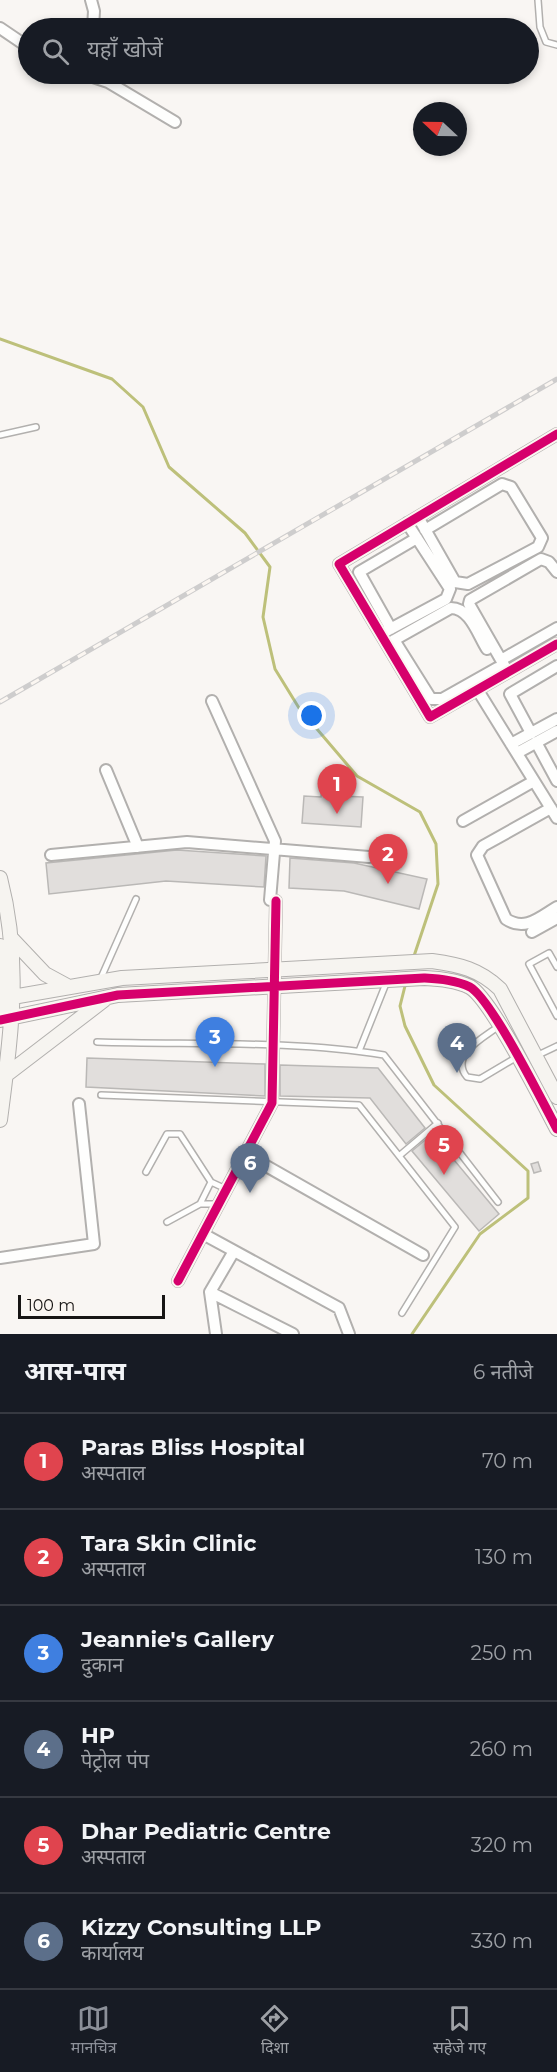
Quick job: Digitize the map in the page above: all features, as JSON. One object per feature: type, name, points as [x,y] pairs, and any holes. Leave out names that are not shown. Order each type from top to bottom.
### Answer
[{"type":"street","points":[[91,0],[94,18]]},
{"type":"street","points":[[0,28],[18,40]]},
{"type":"street","points":[[111,84],[175,122]]},
{"type":"street","points":[[557,434],[339,564],[431,699],[442,699],[557,644]]},
{"type":"street","points":[[407,523],[421,534],[455,582],[460,584],[468,584],[537,547],[542,538],[511,487],[502,483],[421,534],[360,572],[388,637],[430,717],[477,690],[557,628]]},
{"type":"street","points":[[388,637],[446,599],[449,594],[450,589],[421,534],[418,517]]},
{"type":"street","points":[[502,669],[469,604],[470,600],[541,559],[549,562],[557,572]]},
{"type":"street","points":[[388,637],[451,608],[459,608],[465,612],[502,669]]},
{"type":"street","points":[[557,666],[510,694],[557,781]]},
{"type":"street","points":[[477,690],[554,811],[483,846],[477,855],[506,919],[511,922],[528,924],[557,907]]},
{"type":"street","points":[[178,1281],[272,1103],[275,841],[212,701]]},
{"type":"street","points":[[514,748],[533,738],[557,719]]},
{"type":"street","points":[[533,738],[557,731]]},
{"type":"street","points":[[106,770],[138,847]]},
{"type":"street","points":[[463,821],[534,781]]},
{"type":"street","points":[[51,855],[187,842],[369,856]]},
{"type":"street","points":[[0,878],[5,942],[14,970],[3,994],[6,1019],[6,1075],[0,1120]]},
{"type":"street","points":[[532,932],[557,918]]},
{"type":"street","points":[[5,942],[45,974],[69,987]]},
{"type":"street","points":[[3,994],[69,987],[122,978],[426,961],[465,966],[486,975],[500,988],[557,1097]]},
{"type":"street","points":[[0,1027],[6,1019],[108,997],[424,978],[451,980],[471,988],[489,1007],[557,1129]]},
{"type":"street","points":[[6,1075],[108,997]]},
{"type":"street","points":[[0,1258],[94,1244],[79,1104]]},
{"type":"street","points":[[245,1154],[423,1255]]},
{"type":"street","points":[[203,1234],[339,1308],[349,1334]]},
{"type":"street","points":[[216,1334],[210,1292],[234,1251]]},
{"type":"street","points":[[210,1292],[293,1334]]},
{"type":"lane","points":[[538,0],[542,34],[546,42],[557,45]]},
{"type":"lane","points":[[0,435],[36,427]]},
{"type":"lane","points":[[100,982],[136,899]]},
{"type":"lane","points":[[557,967],[549,953],[529,964],[557,1016]]},
{"type":"lane","points":[[359,1051],[392,980]]},
{"type":"lane","points":[[499,1025],[465,1053],[460,1063],[462,1071],[467,1077],[480,1079],[517,1057]]},
{"type":"lane","points":[[97,1042],[273,1047],[359,1051],[384,1055],[498,1202]]},
{"type":"lane","points":[[535,1056],[557,1046]]},
{"type":"lane","points":[[101,1095],[359,1105],[455,1227],[402,1313]]},
{"type":"lane","points":[[399,1156],[438,1123]]},
{"type":"lane","points":[[146,1172],[162,1140],[167,1134],[176,1132],[180,1134],[211,1182],[226,1189]]},
{"type":"lane","points":[[200,1204],[211,1182]]},
{"type":"lane","points":[[167,1222],[200,1204],[219,1204]]},
{"type":"building","points":[[322,785],[340,786],[339,796],[363,797],[361,827],[302,823],[304,796],[321,797]]},
{"type":"building","points":[[177,850],[266,856],[264,887],[166,881],[49,894],[46,863]]},
{"type":"building","points":[[290,858],[354,863],[427,879],[419,909],[344,891],[289,888]]},
{"type":"building","points":[[87,1058],[265,1064],[265,1096],[86,1087]]},
{"type":"building","points":[[280,1065],[378,1068],[425,1128],[406,1144],[370,1098],[280,1096]]},
{"type":"building","points":[[430,1136],[433,1139],[435,1137],[499,1214],[479,1231],[412,1151]]},
{"type":"building","points":[[538,1162],[541,1171],[534,1173],[531,1164]]},
{"type":"waterway","points":[[0,339],[112,379],[143,407],[169,467],[245,533],[270,567],[263,617],[275,669],[299,708],[357,776],[420,812],[436,844],[438,884],[413,959]]},
{"type":"waterway","points":[[406,982],[400,1006],[405,1026],[434,1085],[528,1171],[528,1198],[480,1234],[412,1334]]},
{"type":"railway","points":[[0,702],[557,379]]},
{"type":"cycle path","points":[[557,434],[339,564],[430,717],[557,644]]},
{"type":"cycle path","points":[[178,1281],[272,1103],[276,901]]},
{"type":"cycle path","points":[[0,1020],[118,995],[424,978],[453,981],[470,987],[491,1011],[516,1052],[557,1129]]},
{"type":"place","name":"Paras Bliss Hospital","points":[[337,814]]},
{"type":"place","name":"Tara Skin Clinic","points":[[388,884]]},
{"type":"place","name":"Jeannie's Gallery","points":[[215,1067]]},
{"type":"place","name":"HP","points":[[457,1073]]},
{"type":"place","name":"Dhar Pediatric Centre","points":[[444,1175]]},
{"type":"place","name":"Kizzy Consulting LLP","points":[[250,1193]]}]
